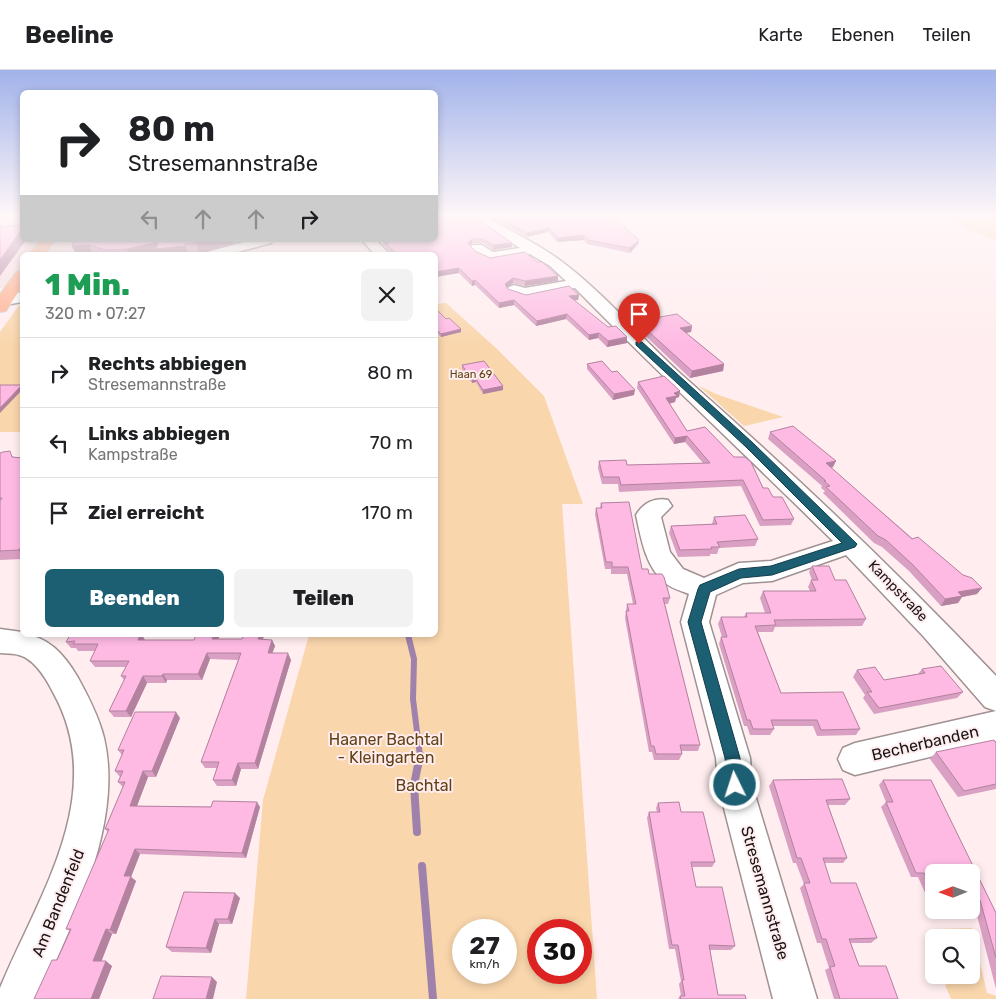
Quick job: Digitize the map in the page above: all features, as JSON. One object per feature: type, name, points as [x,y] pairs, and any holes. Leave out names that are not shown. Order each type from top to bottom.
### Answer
[{"type":"street","name":"Kampstraße","points":[[546,258],[555,263],[578,283],[662,366],[749,445],[851,544],[934,629],[996,697]]},
{"type":"street","points":[[514,290],[525,293],[578,283]]},
{"type":"street","points":[[660,506],[648,515],[658,554],[674,576],[704,589],[739,574],[772,571],[851,544]]},
{"type":"street","name":"Stresemannstraße","points":[[704,589],[695,622],[733,758],[735,785],[794,999]]},
{"type":"street","name":"Am Bandenfeld","points":[[17,999],[69,883],[84,838],[91,783],[89,743],[79,711],[61,677],[44,657],[21,640]]},
{"type":"street","name":"Becherbanden","points":[[855,759],[996,726]]},
{"type":"shaded area","points":[[0,258],[20,258],[20,286],[0,288]]},
{"type":"green space","name":"Bachtal","points":[[446,303],[497,349],[544,396],[583,504],[562,504],[591,919],[527,919],[527,984],[592,984],[592,928],[597,999],[246,999],[263,800],[308,637],[438,637],[438,304]]},
{"type":"green space","points":[[20,304],[20,432],[0,432],[0,332]]},
{"type":"green space","points":[[699,386],[716,394],[783,417],[744,426]]},
{"type":"green space","points":[[972,928],[972,929],[936,929]]},
{"type":"green space","points":[[980,963],[987,993],[996,996],[996,999],[951,999],[945,985],[980,984]]},
{"type":"building","points":[[438,258],[533,258],[537,262],[542,262],[558,276],[525,281],[513,278],[505,284],[508,289],[526,295],[569,286],[579,295],[569,296],[608,327],[616,326],[627,337],[608,341],[599,333],[589,335],[567,314],[537,321],[514,300],[499,303],[475,280],[472,281],[459,268],[438,272]]},
{"type":"building","points":[[438,311],[461,329],[441,334],[438,331]]},
{"type":"building","points":[[677,314],[692,326],[680,328],[724,364],[692,371],[637,321]]},
{"type":"building","points":[[484,361],[503,386],[483,390],[476,379],[472,380],[462,365]]},
{"type":"building","points":[[602,361],[612,372],[617,371],[635,390],[614,394],[587,364]]},
{"type":"building","points":[[664,376],[680,391],[674,393],[677,396],[666,398],[687,431],[705,427],[734,457],[745,457],[751,462],[763,488],[768,488],[773,497],[782,497],[794,519],[763,520],[743,480],[621,485],[619,477],[603,477],[599,461],[626,460],[627,465],[710,463],[687,436],[675,438],[638,382]]},
{"type":"building","points":[[0,385],[20,385],[20,387],[0,408]]},
{"type":"building","points":[[793,426],[836,461],[826,463],[912,539],[918,537],[963,575],[972,578],[982,588],[958,592],[962,596],[945,599],[913,565],[886,540],[878,536],[826,487],[830,486],[824,481],[826,481],[770,432]]},
{"type":"building","points":[[10,451],[12,457],[20,458],[19,550],[0,551],[0,501],[2,498],[0,498],[0,453]]},
{"type":"building","points":[[629,502],[642,569],[648,569],[649,574],[662,574],[670,598],[663,598],[700,745],[680,745],[682,754],[656,754],[654,746],[651,746],[626,611],[629,611],[627,604],[636,604],[628,567],[612,567],[612,562],[606,562],[596,508],[602,508],[601,503]]},
{"type":"building","points":[[745,515],[758,539],[717,542],[720,547],[711,547],[712,549],[680,550],[671,526],[717,524],[714,517]]},
{"type":"building","points":[[812,566],[829,566],[835,580],[846,580],[866,619],[774,620],[776,625],[755,626],[781,693],[843,692],[860,729],[821,730],[817,720],[771,720],[774,729],[753,729],[750,720],[747,720],[721,637],[727,637],[721,617],[747,617],[746,613],[771,613],[763,591],[816,591],[811,580],[818,580]]},
{"type":"building","points":[[69,637],[139,637],[138,640],[194,640],[195,637],[242,639],[243,637],[259,637],[258,639],[272,640],[268,653],[288,653],[255,763],[238,763],[232,780],[213,780],[219,762],[201,762],[241,653],[207,653],[198,674],[143,676],[126,711],[109,711],[126,676],[121,676],[129,661],[90,661],[98,644],[73,644],[75,641],[66,642]]},
{"type":"building","points":[[941,666],[963,692],[879,708],[867,692],[872,692],[857,670],[875,667],[884,680],[925,673],[922,669]]},
{"type":"building","points":[[135,712],[176,712],[152,771],[143,771],[130,806],[211,807],[213,801],[257,802],[242,853],[135,849],[124,876],[131,876],[110,930],[106,929],[93,961],[106,961],[91,999],[34,999],[52,960],[57,960],[71,929],[66,929],[109,829],[105,829],[125,782],[118,782],[123,771],[115,771],[124,750],[118,750]]},
{"type":"building","points":[[994,740],[996,743],[996,784],[964,791],[936,752]]},
{"type":"building","points":[[842,779],[850,799],[826,800],[847,858],[823,858],[831,883],[856,883],[877,938],[849,939],[859,966],[886,966],[898,999],[840,999],[830,967],[835,966],[826,939],[822,939],[804,883],[810,883],[801,858],[797,858],[773,780]]},
{"type":"building","points":[[883,780],[931,780],[972,864],[925,864],[925,875],[924,873],[916,873],[886,802],[893,802]]},
{"type":"building","points":[[679,802],[681,812],[703,812],[715,862],[691,862],[696,887],[722,887],[735,946],[709,945],[718,995],[745,995],[746,999],[681,999],[680,996],[685,996],[682,980],[684,980],[678,945],[672,945],[649,812],[660,812],[658,803]]},
{"type":"building","points":[[980,880],[996,913],[996,958],[980,900]]},
{"type":"building","points":[[184,892],[235,893],[228,919],[215,919],[206,948],[166,947]]},
{"type":"building","points":[[161,976],[212,977],[206,999],[153,999]]},
{"type":"waterway","points":[[408,637],[414,659],[413,699],[420,755]]},
{"type":"waterway","points":[[417,832],[414,785],[420,755]]},
{"type":"waterway","points":[[422,866],[433,999]]},
{"type":"route","points":[[639,344],[749,445],[851,544],[772,571],[739,574],[704,589],[695,622],[733,758],[735,785]]},
{"type":"park label","name":"Haan 69","points":[[471,374]]},
{"type":"park label","name":"Haaner Bachtal - Kleingarten","points":[[386,748]]}]
